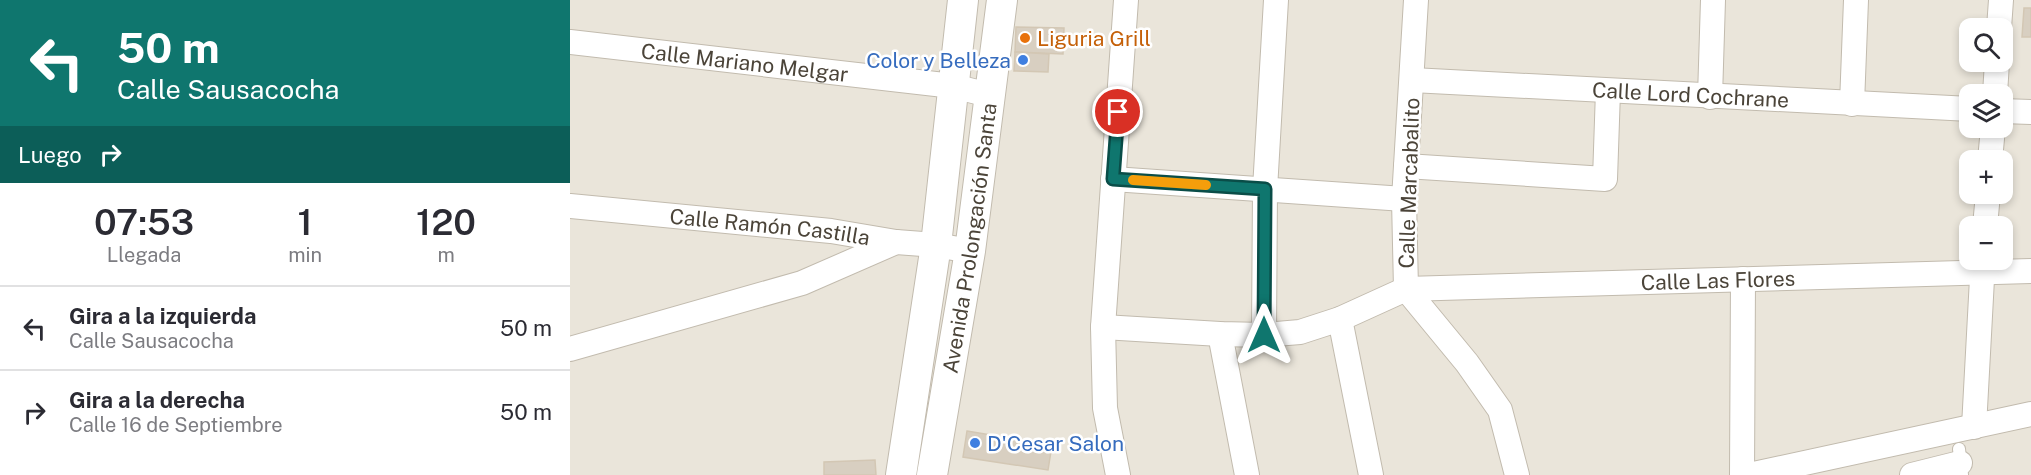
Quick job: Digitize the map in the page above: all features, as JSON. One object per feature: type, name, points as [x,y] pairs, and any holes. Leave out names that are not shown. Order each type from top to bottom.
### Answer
[{"type":"street","name":"Avenida Prolongación Santa","points":[[900,475],[936,244],[963,0]]},
{"type":"street","name":"Avenida Prolongación Santa","points":[[932,475],[970,251],[1002,0]]},
{"type":"street","points":[[1118,475],[1105,408],[1103,327],[1126,0]]},
{"type":"street","points":[[1264,335],[1265,189],[1276,0]]},
{"type":"street","name":"Calle Marcabalito","points":[[1416,0],[1404,199],[1406,289],[1467,363],[1500,410],[1517,475]]},
{"type":"street","points":[[1710,97],[1713,0]]},
{"type":"street","points":[[1852,104],[1856,0]]},
{"type":"street","points":[[2000,18],[2001,0]]},
{"type":"street","name":"Calle Mariano Melgar","points":[[570,42],[953,86],[989,95]]},
{"type":"street","name":"Calle Lord Cochrane","points":[[1412,80],[1959,109]]},
{"type":"street","points":[[1406,166],[1605,179],[1608,91]]},
{"type":"street","points":[[2013,111],[2031,111]]},
{"type":"street","points":[[1113,179],[1404,199]]},
{"type":"street","name":"Calle Ramón Castilla","points":[[570,206],[831,231],[896,242],[936,244],[970,251]]},
{"type":"street","points":[[570,349],[802,283],[896,242]]},
{"type":"street","name":"Calle Las Flores","points":[[1406,289],[1743,279],[1959,267]]},
{"type":"street","name":"Calle Las Flores","points":[[2013,269],[2031,271]]},
{"type":"street","points":[[1974,427],[1983,270]]},
{"type":"street","points":[[1742,475],[1743,279]]},
{"type":"street","points":[[1103,327],[1220,334],[1264,335],[1300,332],[1340,319],[1406,289]]},
{"type":"street","points":[[1340,319],[1371,475]]},
{"type":"street","points":[[1220,334],[1247,475]]},
{"type":"street","points":[[1749,475],[2031,414]]},
{"type":"street","points":[[1912,475],[1960,462]]},
{"type":"shaded area","points":[[570,0],[2031,0],[2031,475],[570,475]]},
{"type":"building","points":[[2024,8],[2031,8],[2031,37],[2022,37]]},
{"type":"building","points":[[1016,27],[1064,28],[1063,54],[1015,52]]},
{"type":"building","points":[[1015,52],[1049,54],[1048,72],[1014,71]]},
{"type":"building","points":[[967,431],[1052,445],[1048,470],[963,457]]},
{"type":"building","points":[[875,460],[876,475],[824,475],[824,462]]},
{"type":"slow traffic","points":[[1133,180],[1206,185]]},
{"type":"place","name":"Liguria Grill","points":[[1025,38]]},
{"type":"place","name":"Color y Belleza","points":[[1023,60]]},
{"type":"place","name":"D'Cesar Salon","points":[[975,443]]},
{"type":"route","points":[[1118,112],[1113,179],[1265,189],[1264,335]]}]
